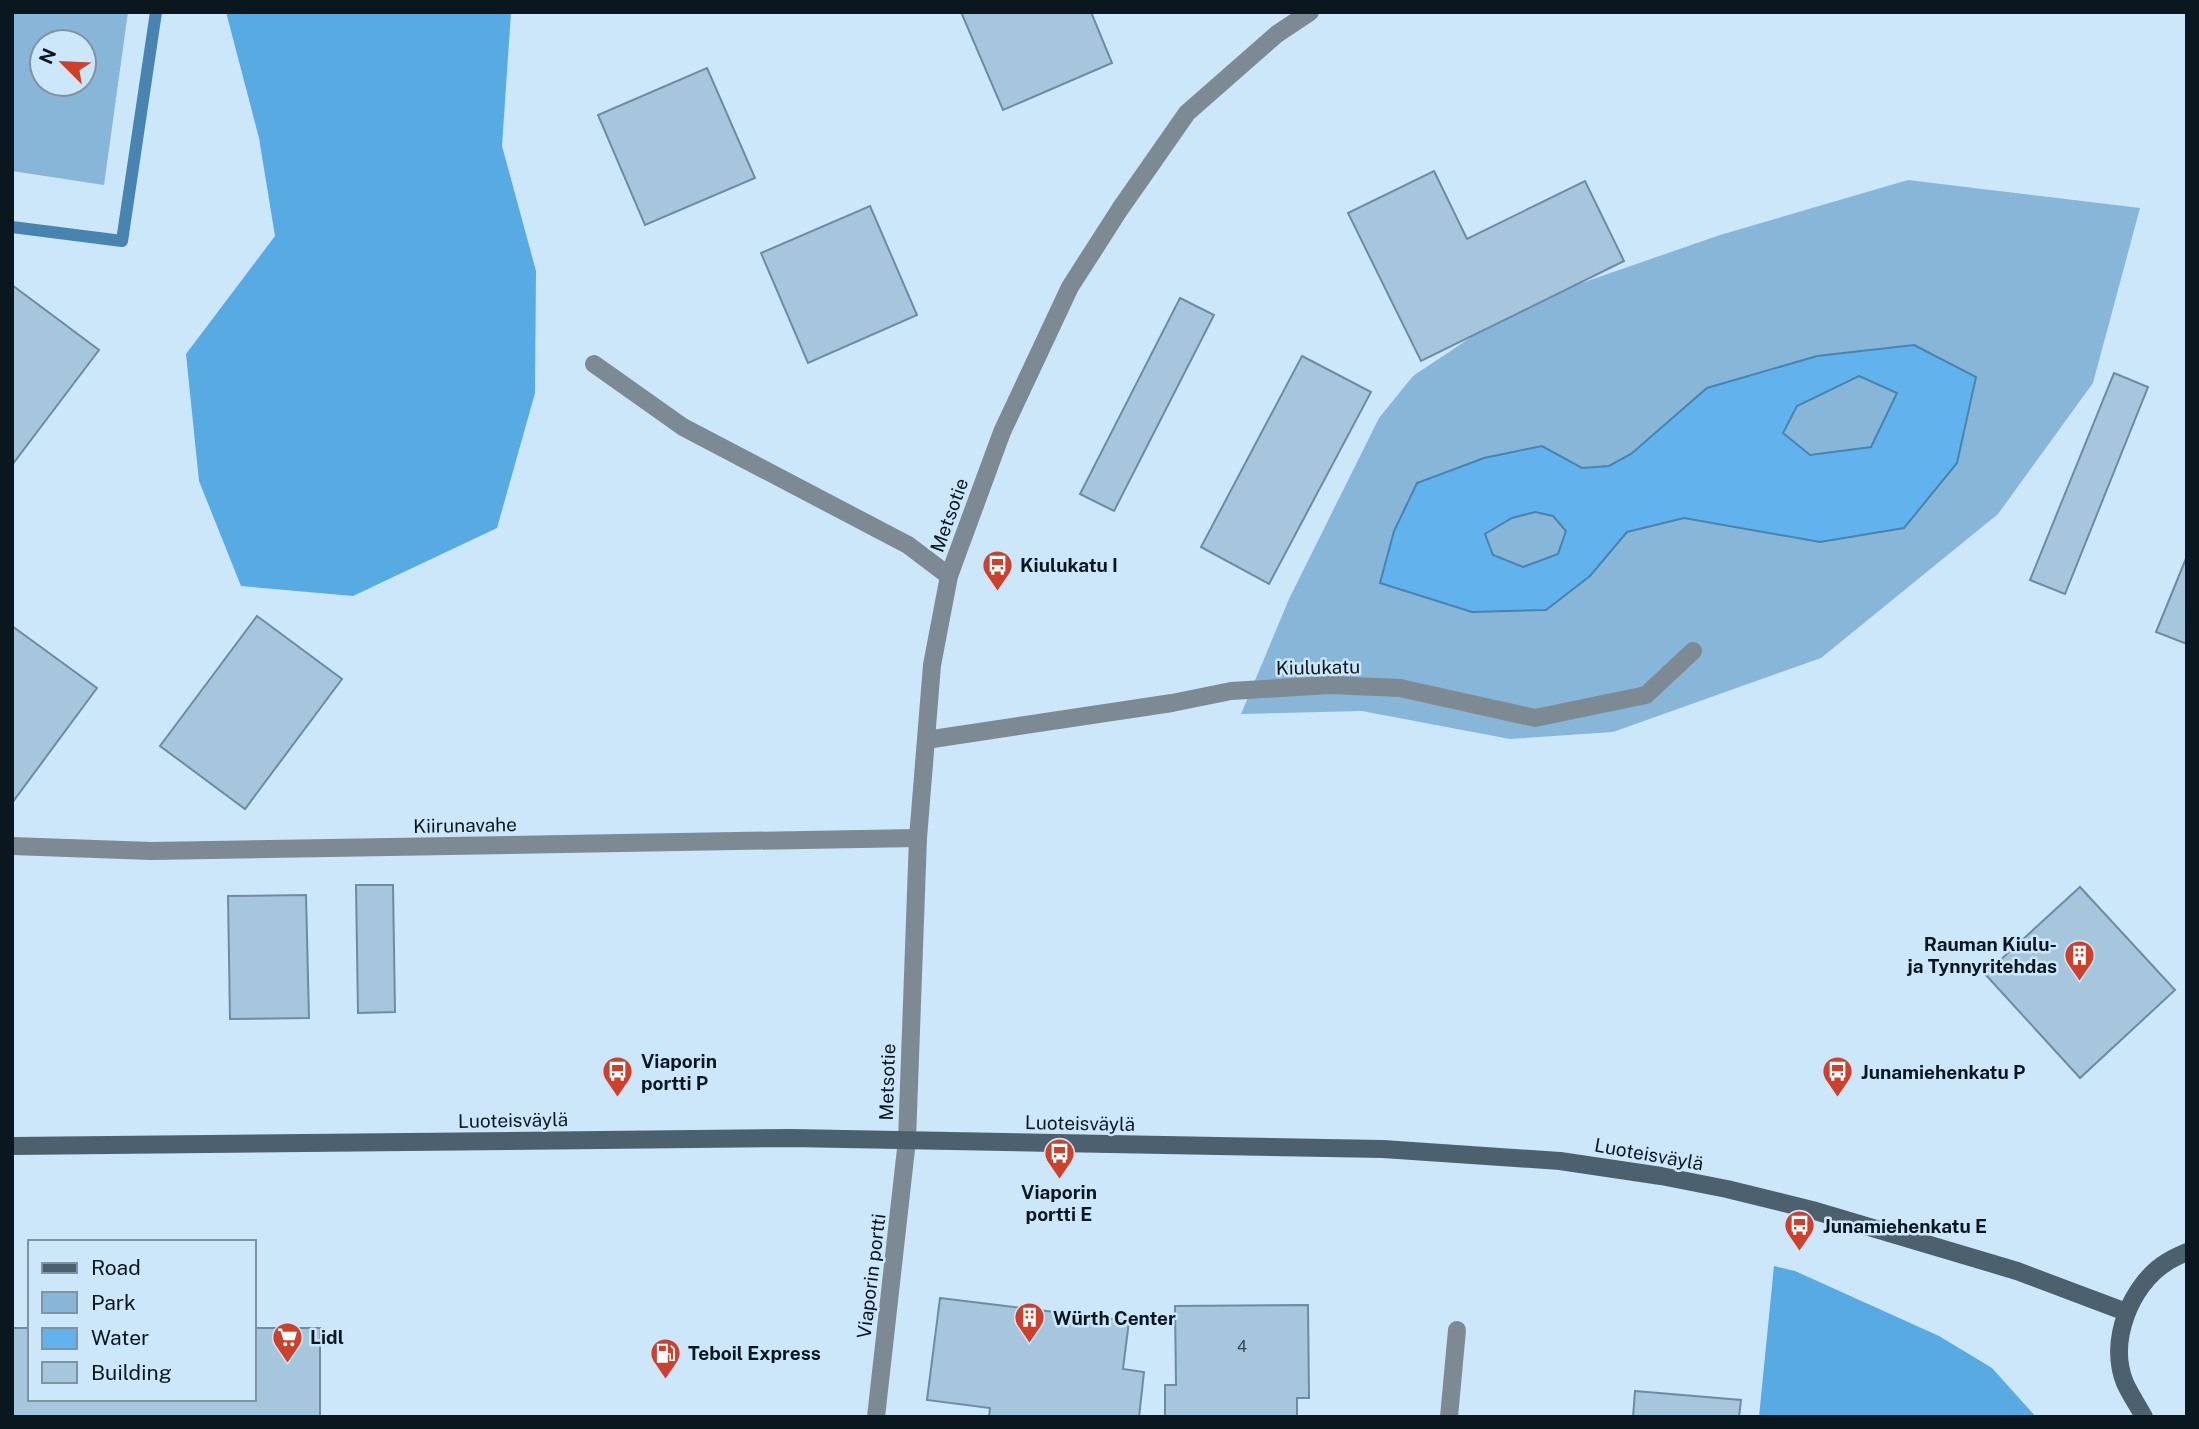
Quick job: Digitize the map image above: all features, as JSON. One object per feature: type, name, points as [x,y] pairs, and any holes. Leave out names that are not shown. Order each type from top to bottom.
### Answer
[{"type":"main road","name":"Luoteisväylä","points":[[12,1146],[778,1138],[1383,1149],[1560,1161],[1674,1179],[1812,1210],[2017,1271],[2126,1312]]},
{"type":"main road","points":[[2144,1417],[2124,1381],[2119,1354],[2126,1312],[2148,1278],[2166,1262],[2187,1252]]},
{"type":"street","name":"Metsotie","points":[[907,1140],[918,838],[932,665],[949,576],[1002,432],[1070,287],[1091,253],[1187,113],[1277,34],[1310,12]]},
{"type":"street","points":[[594,364],[683,427],[908,545],[949,576]]},
{"type":"street","name":"Kiulukatu","points":[[926,740],[1172,703],[1231,691],[1330,684],[1400,688],[1535,718],[1646,695],[1693,651]]},
{"type":"street","name":"Kiirunavahe","points":[[12,846],[151,851],[918,838]]},
{"type":"street","name":"Viaporin portti","points":[[876,1417],[907,1140]]},
{"type":"street","points":[[1449,1417],[1457,1330]]},
{"type":"green space","points":[[12,12],[128,12],[104,185],[12,171]]},
{"type":"green space","points":[[1908,180],[2140,208],[2093,383],[1998,514],[1821,658],[1613,732],[1510,739],[1362,711],[1241,714],[1289,599],[1379,418],[1413,376],[1521,304],[1720,235]]},
{"type":"shaded area","points":[[226,12],[511,12],[502,146],[536,271],[535,393],[497,528],[353,596],[241,586],[199,481],[186,354],[275,236],[259,138]]},
{"type":"shaded area","points":[[1774,1266],[1795,1271],[1939,1336],[1992,1368],[2036,1417],[1759,1417]]},
{"type":"water","points":[[1914,345],[1976,377],[1957,463],[1904,528],[1820,542],[1684,518],[1627,532],[1590,576],[1546,610],[1472,612],[1380,583],[1394,531],[1417,483],[1484,458],[1542,446],[1582,468],[1609,466],[1631,454],[1707,388],[1817,356]],"holes":[[[1859,376],[1897,393],[1871,447],[1810,455],[1783,433],[1797,406]],[[1535,512],[1553,516],[1566,531],[1558,554],[1523,567],[1493,555],[1485,534],[1512,518]]]},
{"type":"building","points":[[961,12],[1091,12],[1112,63],[1003,110]]},
{"type":"building","points":[[707,68],[755,178],[645,225],[598,115]]},
{"type":"building","points":[[1434,171],[1467,239],[1585,181],[1624,261],[1421,361],[1348,213]]},
{"type":"building","points":[[870,206],[917,315],[808,363],[761,253]]},
{"type":"building","points":[[12,285],[99,350],[12,465]]},
{"type":"building","points":[[1180,298],[1214,315],[1114,511],[1080,494]]},
{"type":"building","points":[[1302,356],[1371,392],[1269,584],[1201,547]]},
{"type":"building","points":[[2114,373],[2148,387],[2065,594],[2030,580]]},
{"type":"building","points":[[2187,556],[2187,644],[2156,632]]},
{"type":"building","points":[[257,616],[342,679],[245,809],[160,746]]},
{"type":"building","points":[[12,626],[97,688],[12,803]]},
{"type":"building","points":[[356,885],[393,885],[395,1012],[358,1013]]},
{"type":"building","name":"Rauman Kiulu- ja Tynnyritehdas","points":[[2080,887],[2175,990],[2080,1078],[1985,974]]},
{"type":"building","points":[[306,895],[309,1018],[230,1019],[228,896]]},
{"type":"building","name":"Würth Center","points":[[940,1298],[1129,1321],[1123,1369],[1144,1372],[1139,1417],[989,1417],[990,1408],[927,1400]]},
{"type":"building","points":[[1308,1305],[1309,1398],[1297,1398],[1297,1417],[1165,1417],[1165,1385],[1176,1385],[1175,1306]]},
{"type":"building","name":"Lidl","points":[[12,1328],[28,1328],[28,1401],[256,1401],[256,1328],[320,1328],[320,1417],[12,1417]]},
{"type":"building","points":[[1635,1391],[1741,1400],[1739,1417],[1633,1417]]},
{"type":"waterway","points":[[12,227],[122,241],[156,12]]},
{"type":"place","name":"Kiulukatu I","points":[[997,592]]},
{"type":"place","name":"Rauman Kiulu- ja Tynnyritehdas","points":[[2080,982]]},
{"type":"place","name":"Viaporin portti P","points":[[618,1099]]},
{"type":"place","name":"Junamiehenkatu P","points":[[1838,1099]]},
{"type":"place","name":"Viaporin portti E","points":[[1059,1180]]},
{"type":"place","name":"Junamiehenkatu E","points":[[1800,1253]]},
{"type":"place","name":"Würth Center","points":[[1030,1345]]},
{"type":"place","name":"Lidl","points":[[287,1364]]},
{"type":"place","name":"Teboil Express","points":[[665,1380]]}]
